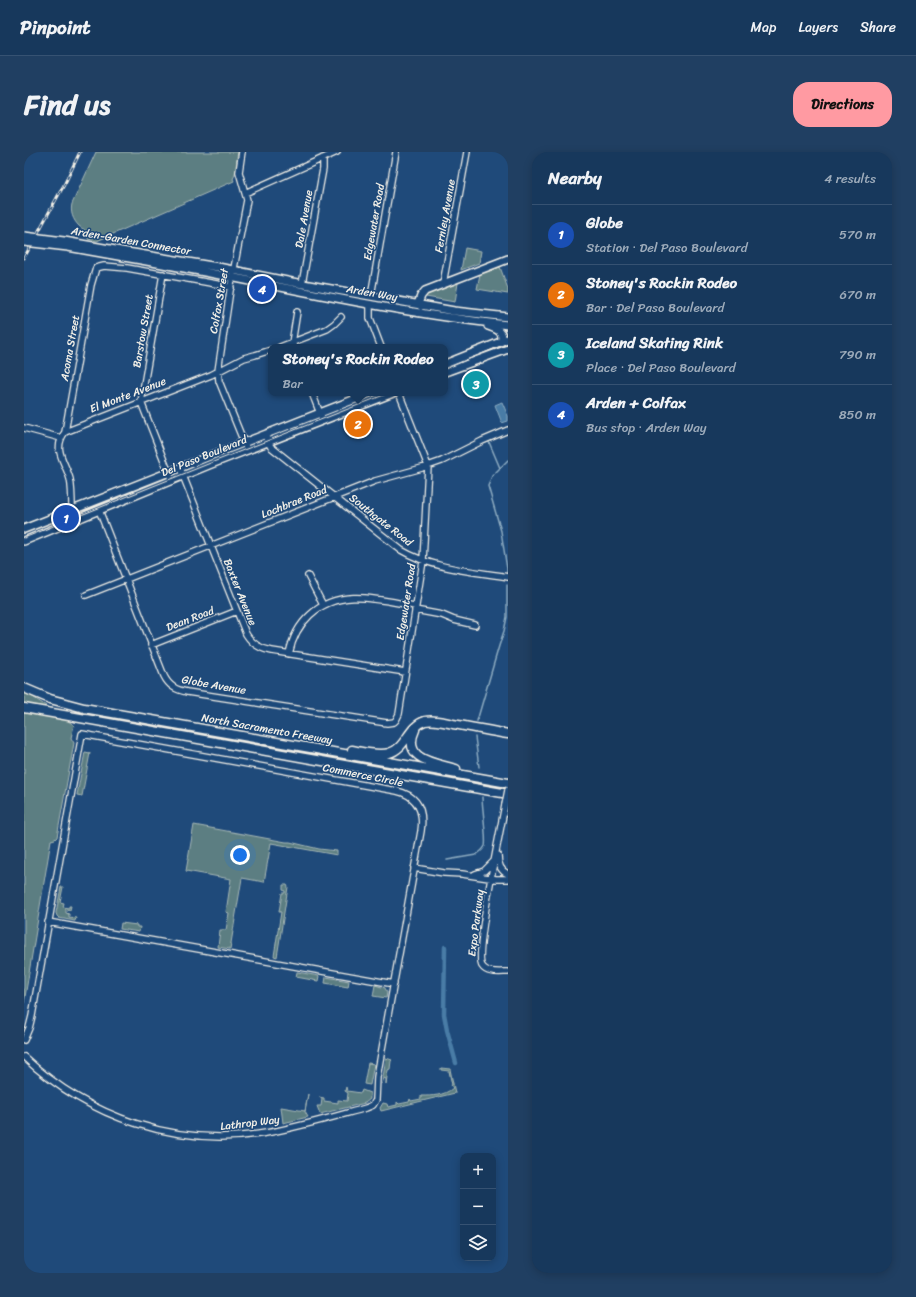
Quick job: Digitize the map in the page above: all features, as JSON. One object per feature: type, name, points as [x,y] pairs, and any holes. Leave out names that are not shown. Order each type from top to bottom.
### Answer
[{"type":"highway","name":"North Sacramento Freeway","points":[[24,688],[50,699],[79,707],[508,783]]},
{"type":"highway","name":"North Sacramento Freeway","points":[[24,708],[508,794]]},
{"type":"highway","points":[[279,742],[385,754],[393,752],[400,747],[411,731],[425,721],[435,721],[508,734]]},
{"type":"highway","points":[[417,726],[412,742],[413,750],[418,756],[426,761],[495,781]]},
{"type":"main road","name":"Arden-Garden Connector","points":[[24,236],[64,241],[232,278]]},
{"type":"main road","name":"Arden-Garden Connector","points":[[24,242],[126,254],[234,270]]},
{"type":"main road","points":[[450,318],[442,313],[425,308],[418,304],[423,292],[508,259]]},
{"type":"main road","name":"Arden Way","points":[[234,270],[450,318],[508,325]]},
{"type":"main road","name":"Arden Way","points":[[232,278],[280,287],[370,300],[418,304],[462,312],[508,317]]},
{"type":"main road","points":[[448,363],[505,340],[500,331],[476,322]]},
{"type":"main road","points":[[448,371],[508,349]]},
{"type":"main road","name":"Del Paso Boulevard","points":[[24,530],[169,472],[266,438],[320,413],[363,396]]},
{"type":"main road","name":"Del Paso Boulevard","points":[[266,438],[323,421],[386,396]]},
{"type":"main road","name":"Del Paso Boulevard","points":[[24,541],[172,481],[245,446]]},
{"type":"street","name":"Colfax Street","points":[[242,152],[239,172],[247,200],[232,278],[218,371],[219,381],[245,446]]},
{"type":"street","points":[[245,193],[337,152]]},
{"type":"street","name":"Edgewater Road","points":[[380,344],[370,318],[370,300],[396,152]]},
{"type":"street","name":"Fernley Avenue","points":[[443,284],[466,152]]},
{"type":"street","name":"Dale Avenue","points":[[302,284],[323,169],[323,158]]},
{"type":"street","name":"Acoma Street","points":[[65,432],[92,280],[96,268],[104,266],[120,267],[163,274]]},
{"type":"street","points":[[163,274],[231,288]]},
{"type":"street","name":"Barstow Street","points":[[141,402],[163,274]]},
{"type":"street","points":[[293,344],[297,312]]},
{"type":"street","points":[[295,344],[327,329],[341,317]]},
{"type":"street","name":"El Monte Avenue","points":[[219,357],[227,362],[268,351]]},
{"type":"street","name":"El Monte Avenue","points":[[65,432],[218,371],[240,359]]},
{"type":"street","points":[[313,396],[323,421]]},
{"type":"street","name":"Edgewater Road","points":[[394,722],[399,714],[423,561],[428,466],[400,396]]},
{"type":"street","points":[[141,402],[172,481]]},
{"type":"street","points":[[24,428],[61,438]]},
{"type":"street","name":"Lochbrae Road","points":[[86,595],[375,481],[428,466],[457,455],[482,441],[508,430]]},
{"type":"street","points":[[65,432],[61,438],[59,448],[70,482],[72,510]]},
{"type":"street","name":"Southgate Road","points":[[266,438],[272,447],[396,546],[411,556],[437,565],[508,577]]},
{"type":"street","name":"Baxter Avenue","points":[[180,468],[246,634],[254,644],[266,650],[405,672]]},
{"type":"street","name":"Globe Avenue","points":[[99,510],[151,644],[166,679],[174,688],[182,691],[387,723],[394,722]]},
{"type":"street","points":[[308,576],[323,605]]},
{"type":"street","points":[[289,654],[292,641],[300,627],[311,614],[323,605],[336,600],[356,597],[415,608],[442,615],[454,620],[475,624]]},
{"type":"street","name":"Dean Road","points":[[151,644],[237,612]]},
{"type":"street","points":[[493,731],[508,740]]},
{"type":"street","name":"Commerce Circle","points":[[48,922],[82,734],[402,792],[408,795],[417,803],[422,816],[422,826],[394,984]]},
{"type":"street","name":"Expo Parkway","points":[[508,790],[483,930],[481,963],[482,967],[489,972],[508,972]]},
{"type":"street","points":[[497,848],[500,866],[504,872],[508,874]]},
{"type":"street","points":[[465,874],[476,874],[484,871],[490,867],[495,860]]},
{"type":"street","points":[[414,868],[508,879]]},
{"type":"street","points":[[24,1040],[30,1024],[48,922],[394,984]]},
{"type":"street","name":"Lathrop Way","points":[[24,1057],[51,1080],[77,1097],[108,1113],[134,1123],[165,1131],[198,1136],[227,1137],[266,1133],[374,1105],[376,1100],[377,1077],[394,984]]},
{"type":"green space","points":[[96,152],[238,152],[233,179],[234,181],[97,241],[88,239],[86,232],[79,226],[72,216],[71,210],[72,204]]},
{"type":"green space","points":[[465,248],[481,251],[479,263],[461,270]]},
{"type":"green space","points":[[500,267],[508,289],[508,294],[477,289],[480,274]]},
{"type":"green space","points":[[458,283],[455,302],[426,297],[426,295]]},
{"type":"green space","points":[[24,691],[74,725],[71,738],[74,743],[57,837],[51,840],[24,1003]]},
{"type":"green space","points":[[85,752],[90,753],[82,796],[77,795]]},
{"type":"green space","points":[[194,825],[290,842],[319,849],[337,851],[337,855],[271,843],[264,882],[242,878],[230,949],[218,947],[220,930],[226,930],[229,913],[226,912],[231,879],[186,871]]},
{"type":"green space","points":[[283,885],[287,885],[288,887],[277,957],[274,956],[281,912],[279,912],[282,893],[285,893],[283,890]]},
{"type":"green space","points":[[61,887],[63,887],[60,902],[64,903],[63,907],[69,908],[69,906],[71,906],[70,910],[66,909],[66,913],[69,914],[69,917],[76,918],[75,921],[59,918],[57,916],[56,913]]},
{"type":"green space","points":[[121,923],[137,925],[137,927],[140,927],[139,932],[120,929]]},
{"type":"green space","points":[[297,972],[319,976],[318,981],[296,977]]},
{"type":"green space","points":[[326,977],[349,981],[348,987],[325,983]]},
{"type":"green space","points":[[375,985],[385,988],[387,992],[386,998],[373,996]]},
{"type":"green space","points":[[386,1058],[392,1060],[390,1069],[388,1070],[386,1084],[386,1079],[384,1078],[382,1084]]},
{"type":"green space","points":[[368,1063],[374,1064],[370,1085],[364,1084]]},
{"type":"green space","points":[[441,1068],[450,1069],[455,1093],[381,1111],[380,1108],[383,1103],[387,1104],[388,1107],[397,1105],[397,1102],[399,1104],[409,1102],[410,1099],[411,1101],[421,1099],[421,1096],[438,1095],[449,1091],[453,1088],[451,1085],[449,1071],[441,1070]]},
{"type":"green space","points":[[346,1087],[347,1091],[361,1093],[362,1090],[370,1093],[370,1099],[365,1103],[320,1114],[317,1106],[321,1106],[322,1099],[319,1097],[324,1098],[324,1101],[338,1103],[338,1100],[347,1101],[348,1093],[345,1091]]},
{"type":"green space","points":[[308,1094],[305,1112],[308,1117],[283,1123],[281,1107],[305,1111]]},
{"type":"water","points":[[502,402],[508,416],[508,421],[502,423],[495,405]]},
{"type":"waterway","points":[[489,442],[500,468]]},
{"type":"waterway","points":[[507,574],[501,531],[488,486],[492,476],[508,460]]},
{"type":"waterway","points":[[477,721],[504,631],[507,617],[507,585]]},
{"type":"waterway","points":[[475,737],[479,767]]},
{"type":"waterway","points":[[447,860],[476,855],[485,846],[482,797]]},
{"type":"waterway","points":[[445,947],[444,1014],[456,1063]]},
{"type":"tram line","points":[[448,368],[508,343]]},
{"type":"tram line","points":[[24,538],[381,396]]},
{"type":"railway","points":[[24,258],[65,183],[80,152]]},
{"type":"place","name":"Arden + Colfax","points":[[262,289]]},
{"type":"place","name":"Iceland Skating Rink","points":[[476,384]]},
{"type":"place","name":"Stoney's Rockin Rodeo","points":[[358,424]]},
{"type":"place","name":"Globe","points":[[66,518]]}]
